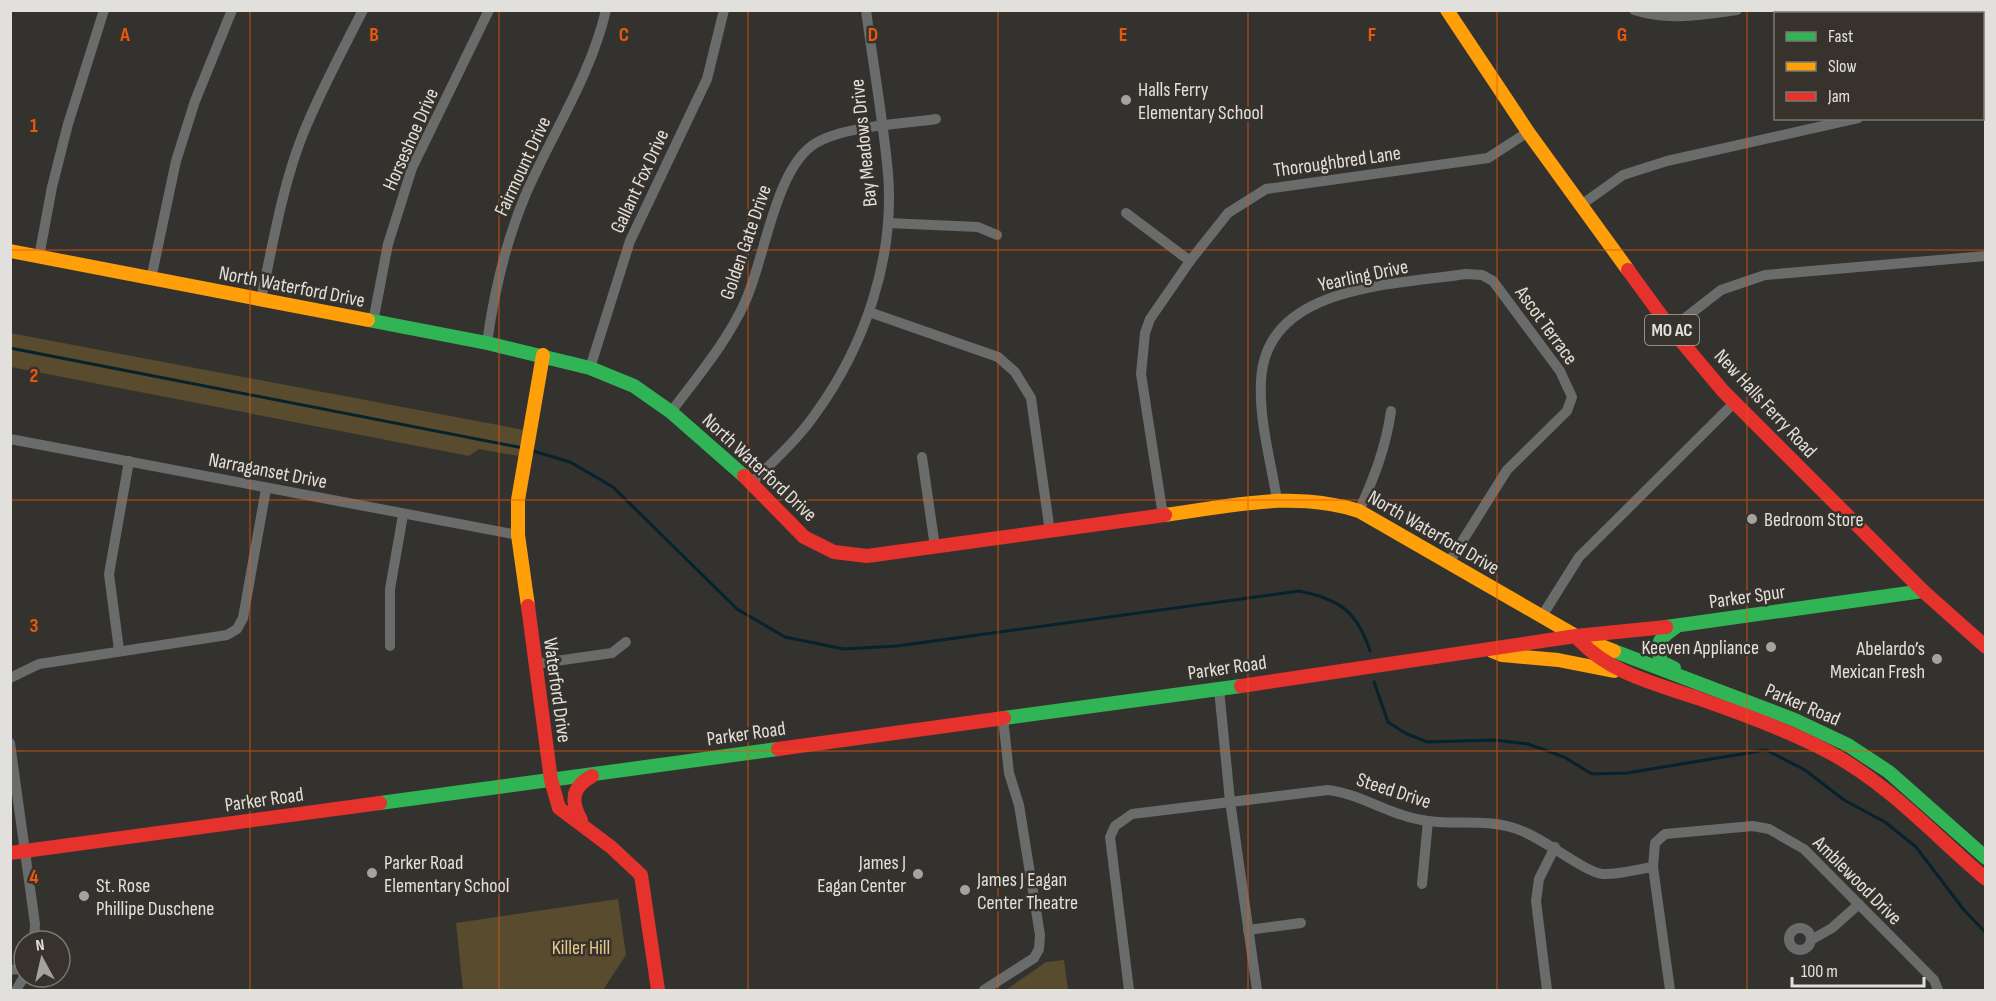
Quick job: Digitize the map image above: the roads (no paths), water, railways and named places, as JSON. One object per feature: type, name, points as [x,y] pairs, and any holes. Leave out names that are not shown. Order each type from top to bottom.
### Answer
[{"type":"main road","name":"New Halls Ferry Road","points":[[1447,10],[1528,132],[1671,329],[1734,403],[1923,591],[1986,647]]},
{"type":"main road","name":"North Waterford Drive","points":[[10,251],[487,343],[590,368],[634,386],[671,412],[751,483],[804,537],[834,552],[867,556],[1277,500],[1306,498],[1330,501],[1359,511],[1576,636]]},
{"type":"main road","name":"Waterford Drive","points":[[543,355],[518,500],[518,535],[551,780],[559,808],[637,868],[641,875],[658,990]]},
{"type":"main road","name":"Parker Spur","points":[[1576,636],[1678,626],[1923,591]]},
{"type":"main road","points":[[1538,642],[1544,629],[1542,616]]},
{"type":"main road","points":[[1678,626],[1662,636],[1657,648],[1662,662],[1719,690]]},
{"type":"main road","name":"Parker Road","points":[[1576,636],[1584,648],[1595,655],[1648,681],[1780,730],[1833,753],[1891,794],[1986,879]]},
{"type":"main road","name":"Parker Road","points":[[10,853],[1219,689],[1576,636],[1795,720],[1848,745],[1889,772],[1986,858]]},
{"type":"main road","name":"Parker Road","points":[[1486,649],[1502,655],[1558,660],[1648,681]]},
{"type":"main road","points":[[585,827],[572,806],[572,795],[585,780],[599,773]]},
{"type":"street","points":[[39,257],[52,187],[68,124],[104,10]]},
{"type":"street","points":[[151,279],[176,161],[195,101],[232,10]]},
{"type":"street","points":[[261,299],[286,188],[303,135],[331,72],[363,10]]},
{"type":"street","name":"Horseshoe Drive","points":[[373,322],[388,244],[412,168],[489,10]]},
{"type":"street","name":"Fairmount Drive","points":[[487,343],[496,284],[506,247],[525,195],[580,87],[600,37],[606,10]]},
{"type":"street","name":"Gallant Fox Drive","points":[[590,368],[630,241],[707,79],[724,10]]},
{"type":"street","name":"Bay Meadows Drive","points":[[751,483],[816,414],[855,348],[869,312],[881,266],[888,223],[888,175],[866,10]]},
{"type":"street","points":[[1634,10],[1653,16],[1676,19],[1737,10]]},
{"type":"street","name":"Golden Gate Drive","points":[[671,412],[724,340],[745,303],[785,181],[796,160],[814,144],[833,133],[936,119]]},
{"type":"street","points":[[1581,205],[1623,175],[1645,168],[1849,120]]},
{"type":"street","name":"Thoroughbred Lane","points":[[1163,516],[1141,374],[1142,351],[1150,318],[1190,261],[1228,213],[1266,189],[1488,158],[1528,132]]},
{"type":"street","points":[[1126,213],[1190,261]]},
{"type":"street","points":[[888,223],[978,227],[997,235]]},
{"type":"street","points":[[1671,329],[1721,290],[1765,275],[1986,256]]},
{"type":"street","name":"Yearling Drive","points":[[1277,500],[1262,409],[1261,381],[1270,348],[1293,316],[1333,295],[1466,274],[1482,275],[1493,281]]},
{"type":"street","name":"Ascot Terrace","points":[[1448,564],[1507,470],[1571,405],[1570,388],[1560,371],[1493,281]]},
{"type":"street","points":[[869,312],[998,357],[1015,372],[1031,399],[1050,532]]},
{"type":"street","points":[[1542,616],[1579,556],[1734,403]]},
{"type":"street","points":[[1359,511],[1379,468],[1388,436],[1391,411]]},
{"type":"street","name":"Narraganset Drive","points":[[10,439],[518,535]]},
{"type":"street","points":[[922,457],[935,547]]},
{"type":"street","points":[[119,650],[110,574],[129,461]]},
{"type":"street","points":[[10,678],[39,664],[119,650],[226,636],[237,629],[243,618],[266,489]]},
{"type":"street","points":[[390,646],[390,589],[403,515]]},
{"type":"street","points":[[535,664],[612,653],[626,642]]},
{"type":"street","points":[[1219,689],[1230,801],[1257,990]]},
{"type":"street","points":[[984,990],[1034,958],[1039,949],[1040,935],[1019,806],[1009,773],[1004,718]]},
{"type":"street","points":[[10,743],[35,929]]},
{"type":"street","name":"Steed Drive","points":[[1129,990],[1110,837],[1115,826],[1132,814],[1328,790],[1346,792],[1383,809],[1428,821],[1499,823],[1532,834],[1593,871],[1604,874],[1653,867]]},
{"type":"street","points":[[1422,884],[1428,821]]},
{"type":"street","name":"Amblewood Drive","points":[[1653,867],[1655,843],[1665,834],[1753,826],[1770,829],[1804,849],[1934,981],[1938,990]]},
{"type":"street","points":[[1547,990],[1536,901],[1539,879],[1555,847]]},
{"type":"street","points":[[1653,867],[1670,990]]},
{"type":"street","points":[[1811,940],[1832,928],[1858,904]]},
{"type":"street","points":[[1248,930],[1301,923]]},
{"type":"waterway","points":[[10,348],[523,448]]},
{"type":"waterway","points":[[530,450],[570,462],[613,487],[737,609],[785,637],[844,649],[897,646],[1299,591],[1325,598],[1345,609],[1359,626],[1370,651]]},
{"type":"waterway","points":[[1374,682],[1388,722],[1405,733],[1427,742],[1494,740],[1528,744],[1564,757],[1592,774],[1627,773],[1766,750],[1805,770],[1844,800],[1885,822],[1916,847],[1964,910],[1986,933]]},
{"type":"place","name":"Halls Ferry Elementary School","points":[[1126,100]]},
{"type":"place","name":"Bedroom Store","points":[[1752,519]]},
{"type":"place","name":"Keeven Appliance","points":[[1771,647]]},
{"type":"place","name":"Abelardo’s Mexican Fresh","points":[[1937,659]]},
{"type":"place","name":"Parker Road Elementary School","points":[[372,873]]},
{"type":"place","name":"James J Eagan Center","points":[[918,874]]},
{"type":"place","name":"James J Eagan Center Theatre","points":[[965,890]]},
{"type":"place","name":"St. Rose Phillipe Duschene","points":[[84,896]]},
{"type":"park label","name":"Killer Hill","points":[[581,947]]}]
